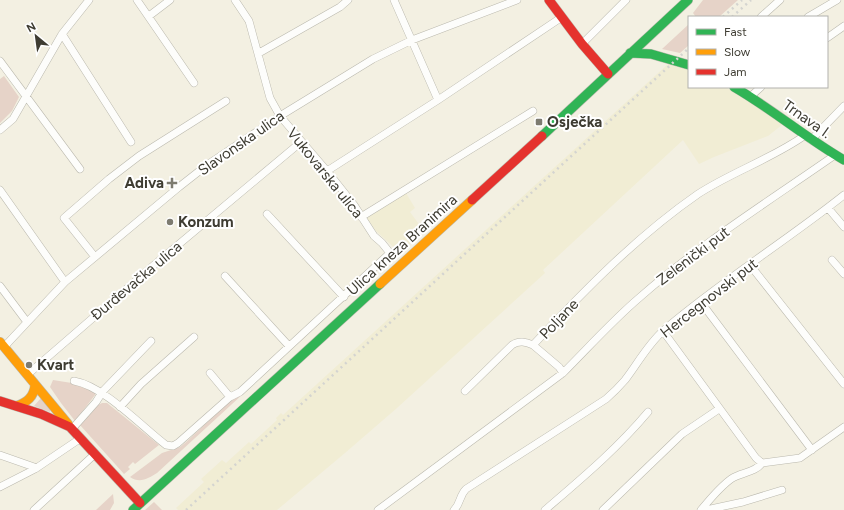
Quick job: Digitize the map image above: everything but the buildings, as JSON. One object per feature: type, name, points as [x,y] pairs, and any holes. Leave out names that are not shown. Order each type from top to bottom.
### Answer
[{"type":"main road","points":[[549,0],[582,44],[608,74]]},
{"type":"main road","name":"Ulica kneza Branimira","points":[[133,510],[543,136],[688,0]]},
{"type":"main road","points":[[630,53],[651,54],[688,65]]},
{"type":"main road","name":"Trnava I.","points":[[736,88],[750,96],[808,138],[844,160]]},
{"type":"main road","points":[[2,344],[71,428],[140,503]]},
{"type":"main road","points":[[17,406],[27,402],[30,399],[35,393],[35,385]]},
{"type":"main road","points":[[0,401],[45,416],[71,428]]},
{"type":"street","points":[[0,130],[13,119],[62,34],[89,0]]},
{"type":"street","points":[[137,0],[194,83]]},
{"type":"street","points":[[149,16],[170,0]]},
{"type":"street","name":"Vukovarska ulica","points":[[235,0],[249,21],[259,53],[270,98],[280,116],[327,171],[354,205],[374,236],[390,253]]},
{"type":"street","points":[[334,0],[340,7]]},
{"type":"street","points":[[259,53],[340,7],[348,0]]},
{"type":"street","points":[[394,0],[438,100]]},
{"type":"street","name":"Slavonska ulica","points":[[2,344],[27,322],[65,282],[95,257],[202,170],[280,116],[373,59],[412,40],[517,0]]},
{"type":"street","points":[[582,44],[626,0]]},
{"type":"street","points":[[762,16],[780,0]]},
{"type":"street","points":[[810,16],[837,0]]},
{"type":"street","points":[[327,171],[438,100],[562,17]]},
{"type":"street","points":[[828,37],[844,26]]},
{"type":"street","points":[[62,34],[131,142]]},
{"type":"street","points":[[0,61],[80,169]]},
{"type":"street","points":[[750,96],[760,88]]},
{"type":"street","points":[[95,257],[64,218],[109,179],[140,156],[226,101]]},
{"type":"street","name":"Poljane","points":[[563,373],[559,367],[533,345],[609,267],[654,228],[700,194],[786,147],[808,138],[844,106]]},
{"type":"street","points":[[361,217],[533,111]]},
{"type":"street","name":"Đurđevačka ulica","points":[[27,375],[154,265],[301,142]]},
{"type":"street","name":"Zelenički put","points":[[563,373],[627,308],[657,283],[727,230],[834,155]]},
{"type":"street","points":[[0,190],[65,282]]},
{"type":"street","name":"Hercegnovski put","points":[[454,510],[458,505],[461,493],[466,488],[606,400],[618,388],[649,346],[663,331],[700,301],[750,266],[844,195]]},
{"type":"street","points":[[828,208],[844,227]]},
{"type":"street","points":[[267,214],[344,297]]},
{"type":"street","name":"Ulica kneza Branimira","points":[[120,407],[162,442],[170,446],[178,443],[230,397],[240,392],[390,253]]},
{"type":"street","points":[[832,260],[844,274]]},
{"type":"street","points":[[750,266],[844,384]]},
{"type":"street","points":[[225,276],[289,346]]},
{"type":"street","points":[[0,286],[27,322]]},
{"type":"street","points":[[700,301],[812,450]]},
{"type":"street","points":[[663,331],[719,409],[756,458],[762,463]]},
{"type":"street","points":[[74,382],[87,385],[120,407],[141,384],[194,337]]},
{"type":"street","points":[[71,428],[151,341]]},
{"type":"street","points":[[465,391],[512,345],[521,342],[528,342],[533,345]]},
{"type":"street","points":[[210,373],[230,397]]},
{"type":"street","points":[[378,510],[563,373]]},
{"type":"street","points":[[603,510],[682,434],[719,409]]},
{"type":"street","points":[[545,510],[594,468],[634,429],[648,412]]},
{"type":"street","points":[[701,510],[725,484],[733,478],[757,468],[762,463],[796,459],[812,450],[844,427]]},
{"type":"street","points":[[0,487],[37,468],[81,438]]},
{"type":"street","points":[[34,510],[95,454]]},
{"type":"street","points":[[0,455],[37,468]]},
{"type":"street","points":[[706,510],[743,502],[782,490]]},
{"type":"shaded area","points":[[703,0],[738,0],[720,16],[695,16],[693,13]]},
{"type":"shaded area","points":[[688,25],[688,46],[680,53],[662,49]]},
{"type":"shaded area","points":[[668,64],[688,70],[688,88],[727,88],[783,124],[768,136],[699,164],[683,140],[543,270],[545,273],[397,408],[277,510],[178,510],[176,508],[204,482],[201,479],[222,460],[226,463],[249,442],[251,444],[277,420],[276,418],[281,413],[283,415]]},
{"type":"shaded area","points":[[4,76],[19,97],[12,111],[0,123],[0,79]]},
{"type":"shaded area","points":[[406,193],[415,208],[410,212],[424,231],[400,253],[375,230],[367,218]]},
{"type":"shaded area","points":[[379,267],[380,268],[157,473],[141,480],[130,477],[162,453],[180,447],[185,443],[229,402],[241,394]]},
{"type":"shaded area","points":[[53,380],[78,384],[95,392],[95,395],[75,421],[50,387]]},
{"type":"shaded area","points":[[41,398],[50,409],[50,412],[34,406]]},
{"type":"shaded area","points":[[107,403],[159,445],[135,464],[133,462],[128,467],[130,469],[124,474],[80,425],[98,405]]},
{"type":"shaded area","points":[[113,494],[114,503],[110,510],[96,510]]},
{"type":"shaded area","points":[[154,502],[162,510],[145,510]]},
{"type":"railway","points":[[724,16],[742,0]]},
{"type":"railway","points":[[733,16],[751,0]]},
{"type":"railway","points":[[186,510],[688,49]]},
{"type":"traffic: fast","points":[[542,136],[688,0]]},
{"type":"traffic: fast","points":[[630,53],[651,54],[688,65]]},
{"type":"traffic: fast","points":[[736,88],[844,160]]},
{"type":"traffic: fast","points":[[133,510],[380,284]]},
{"type":"traffic: slow","points":[[380,284],[472,200]]},
{"type":"traffic: slow","points":[[0,342],[68,424]]},
{"type":"traffic: slow","points":[[17,406],[24,403],[32,396],[35,385]]},
{"type":"traffic: jam","points":[[549,0],[582,44],[608,74]]},
{"type":"traffic: jam","points":[[472,200],[542,136]]},
{"type":"traffic: jam","points":[[0,401],[41,414],[70,427],[140,503]]},
{"type":"place","name":"Osječka","points":[[539,122]]},
{"type":"place","name":"Adiva","points":[[172,183]]},
{"type":"place","name":"Konzum","points":[[170,222]]},
{"type":"place","name":"Kvart","points":[[29,365]]}]
